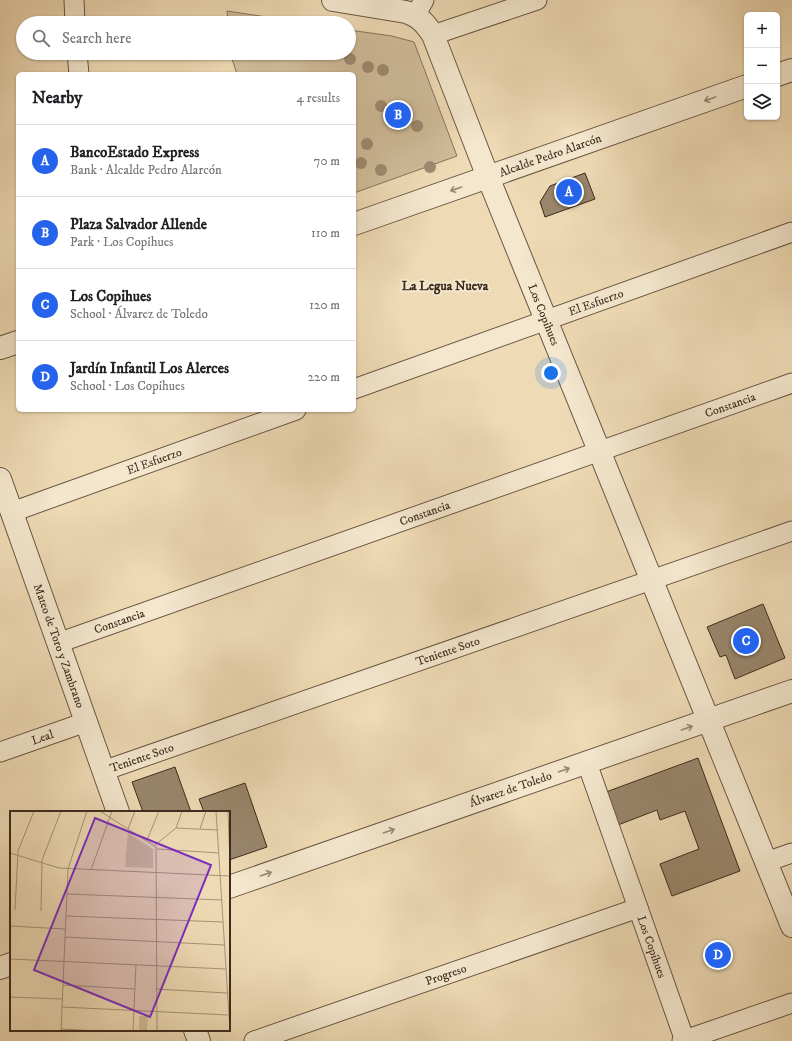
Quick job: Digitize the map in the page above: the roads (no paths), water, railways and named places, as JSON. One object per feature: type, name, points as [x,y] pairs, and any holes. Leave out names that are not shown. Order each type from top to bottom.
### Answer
[{"type":"street","points":[[74,0],[75,16]]},
{"type":"street","points":[[433,36],[537,0]]},
{"type":"street","points":[[347,1],[406,12],[420,8]]},
{"type":"street","name":"Los Copihues","points":[[420,8],[426,25],[433,36],[546,321],[792,926]]},
{"type":"street","points":[[78,60],[79,72]]},
{"type":"street","points":[[780,74],[792,70]]},
{"type":"street","name":"Alcalde Pedro Alarcón","points":[[356,223],[744,87]]},
{"type":"street","name":"El Esfuerzo","points":[[356,388],[792,232]]},
{"type":"street","points":[[0,348],[16,343]]},
{"type":"street","name":"Constancia","points":[[58,643],[792,383]]},
{"type":"street","name":"El Esfuerzo","points":[[12,512],[290,412]]},
{"type":"street","name":"Mateo de Toro y Zambrano","points":[[0,480],[118,811]]},
{"type":"street","name":"Teniente Soto","points":[[103,771],[792,531]]},
{"type":"street","name":"Álvarez de Toledo","points":[[230,887],[792,691]]},
{"type":"street","name":"Leal","points":[[0,752],[86,722]]},
{"type":"street","name":"Los Copihues","points":[[586,763],[684,1041]]},
{"type":"street","points":[[766,862],[792,853]]},
{"type":"street","name":"Progreso","points":[[254,1041],[638,908]]},
{"type":"street","points":[[0,968],[10,964]]},
{"type":"street","points":[[684,1041],[792,1003]]},
{"type":"street","points":[[195,1031],[199,1041]]},
{"type":"place","name":"Plaza Salvador Allende","points":[[398,115]]},
{"type":"place","name":"BancoEstado Express","points":[[569,192]]},
{"type":"place","name":"Los Copihues","points":[[746,641]]},
{"type":"place","name":"Jardín Infantil Los Alerces","points":[[718,955]]},
{"type":"district","name":"La Legua Nueva","points":[[445,285]]}]
